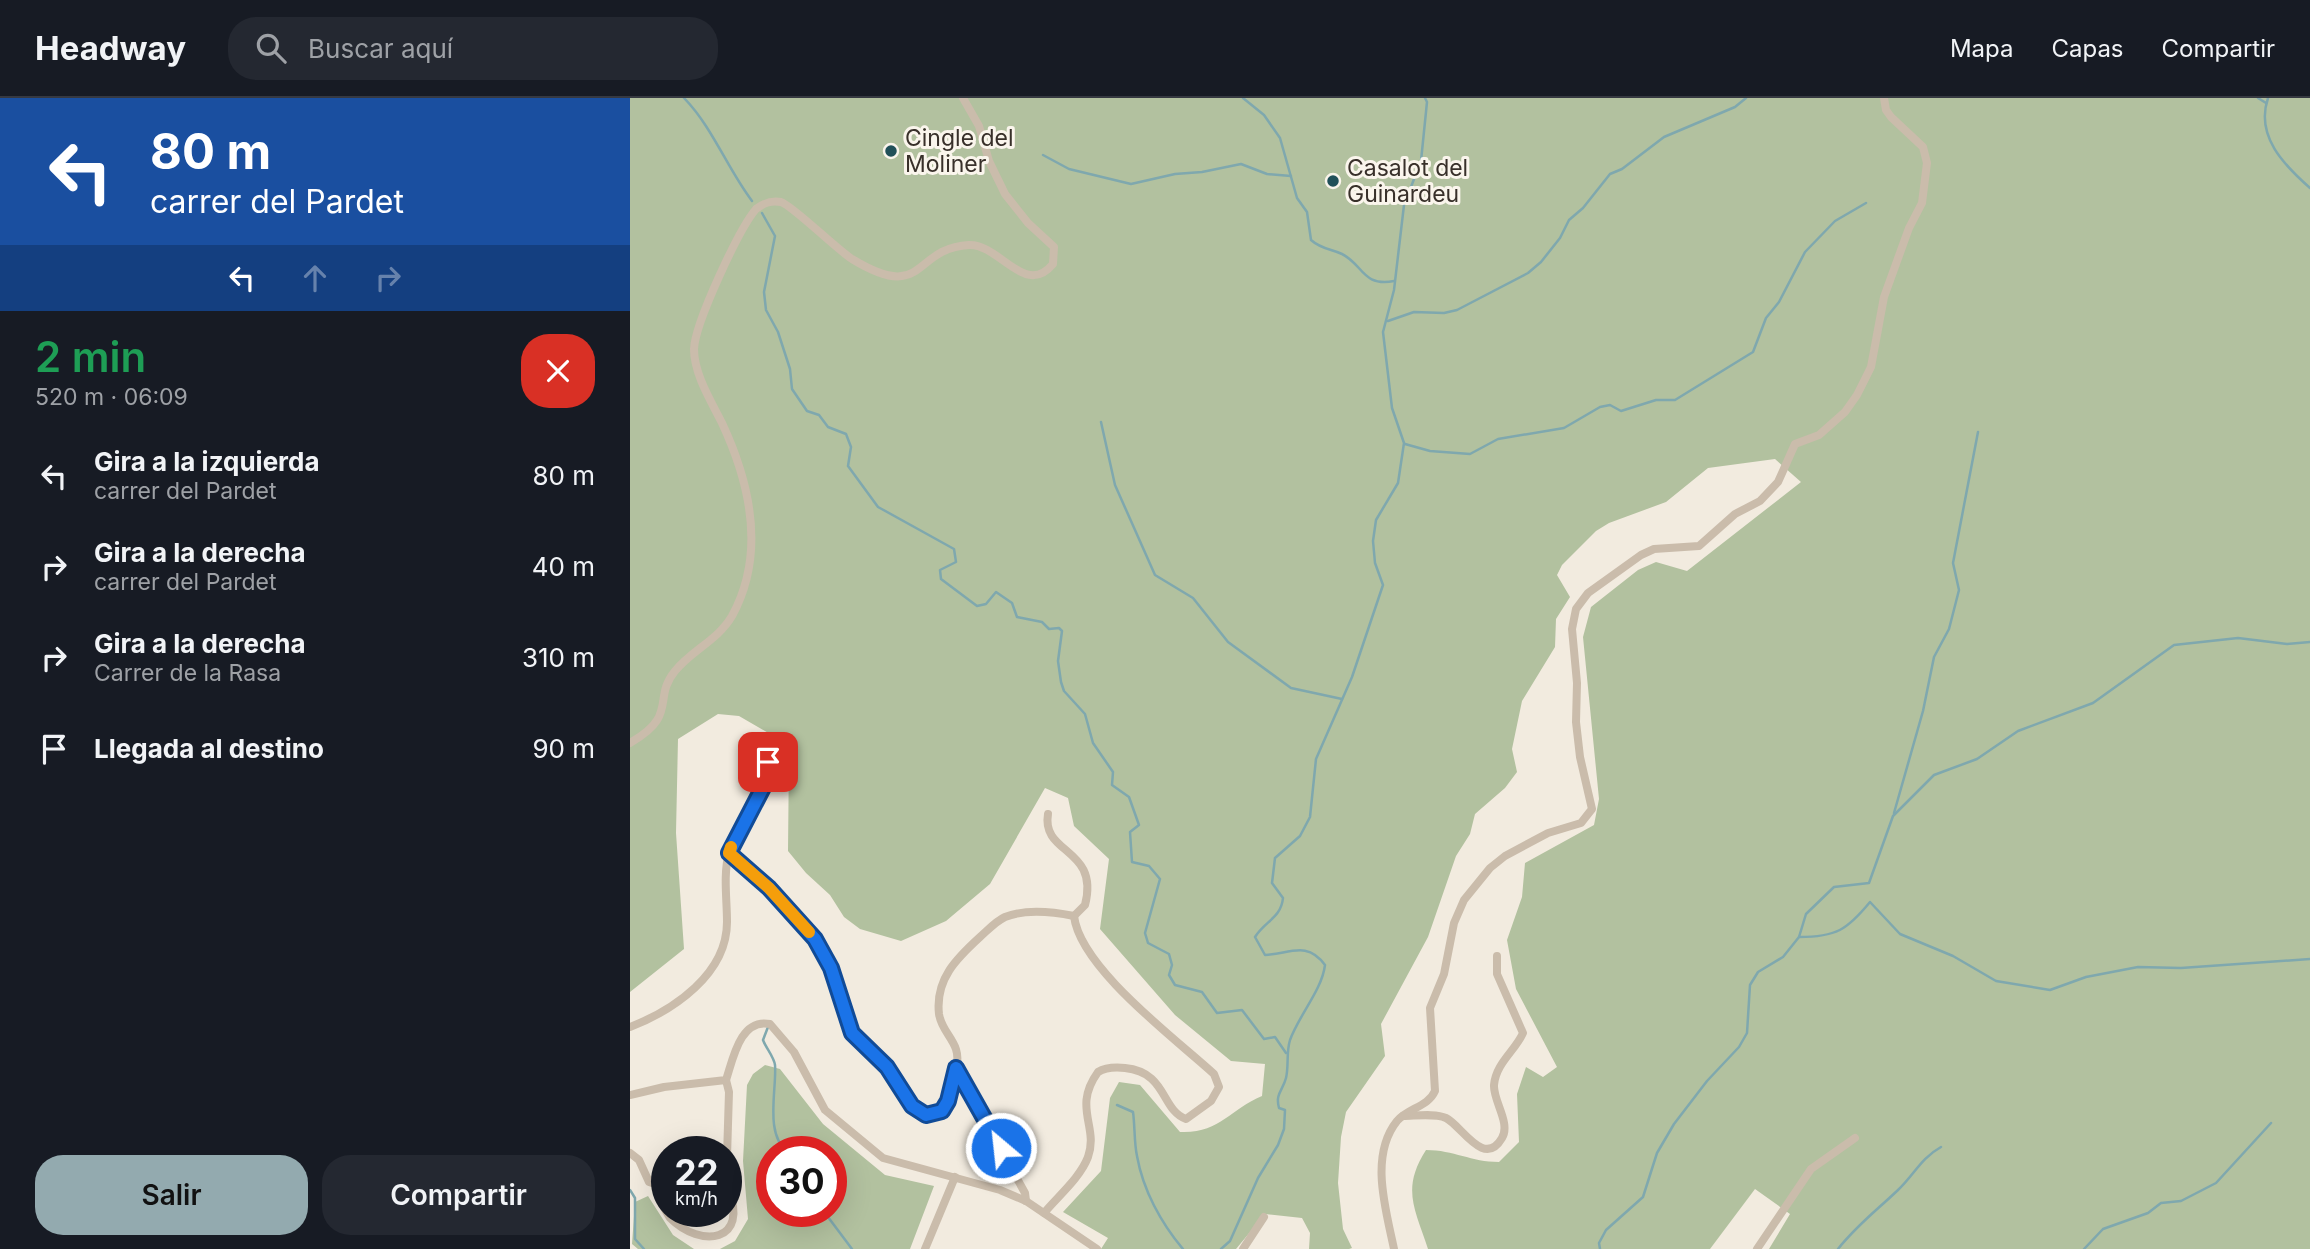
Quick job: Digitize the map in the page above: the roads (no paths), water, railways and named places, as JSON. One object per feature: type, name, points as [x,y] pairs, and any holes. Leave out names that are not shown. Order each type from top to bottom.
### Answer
[{"type":"street","points":[[630,743],[653,728],[662,713],[673,674],[724,628],[744,589],[752,545],[748,504],[733,447],[700,375],[694,348],[713,293],[755,209],[769,201],[787,205],[836,249],[880,275],[907,275],[952,248],[971,245],[989,249],[1026,276],[1040,275],[1053,264],[1054,247],[1028,223],[1005,194],[989,161],[979,126],[963,98]]},
{"type":"street","points":[[1394,1249],[1382,1179],[1388,1138],[1403,1116],[1428,1101],[1435,1091],[1430,1008],[1444,974],[1457,912],[1490,868],[1505,856],[1548,833],[1581,823],[1592,809],[1580,757],[1576,722],[1577,683],[1572,629],[1576,609],[1588,593],[1641,555],[1654,549],[1699,546],[1735,514],[1760,501],[1778,482],[1790,449],[1800,441],[1819,435],[1845,412],[1868,374],[1884,297],[1909,228],[1922,203],[1927,163],[1923,147],[1891,117],[1886,110],[1884,98]]},
{"type":"street","points":[[630,1027],[672,1006],[717,962],[727,924],[726,877],[729,853],[772,771],[768,762],[750,750]]},
{"type":"street","points":[[1048,814],[1049,828],[1058,844],[1077,858],[1087,872],[1085,905],[1074,916]]},
{"type":"street","points":[[729,853],[769,888],[822,948],[848,1027],[887,1067],[915,1109],[930,1116],[942,1111],[948,1101],[956,1068],[958,1048],[939,1013],[945,976],[953,962],[1005,917],[1052,912],[1074,916]]},
{"type":"street","points":[[1044,1213],[1088,1156],[1090,1134],[1085,1103],[1098,1072],[1116,1068],[1144,1072],[1156,1082],[1180,1116],[1186,1119],[1211,1101],[1219,1087],[1214,1074],[1121,992],[1078,933],[1074,916]]},
{"type":"street","points":[[1403,1116],[1443,1117],[1453,1123],[1471,1144],[1479,1147],[1495,1144],[1503,1137],[1504,1125],[1495,1098],[1495,1080],[1502,1063],[1523,1033],[1497,974],[1497,956]]},
{"type":"street","points":[[727,1136],[726,1080],[742,1036],[757,1025],[771,1024],[794,1052],[816,1097],[830,1116],[883,1158],[981,1183],[1026,1201],[1097,1249]]},
{"type":"street","points":[[956,1068],[1025,1192],[1026,1201]]},
{"type":"street","points":[[630,1095],[664,1087],[726,1080]]},
{"type":"street","points":[[1757,1249],[1811,1169],[1855,1138]]},
{"type":"street","points":[[630,1153],[639,1160],[651,1183]]},
{"type":"street","points":[[925,1249],[955,1177]]},
{"type":"street","points":[[1243,1249],[1264,1217]]},
{"type":"street","points":[[678,1227],[691,1239],[703,1243],[722,1237],[731,1227]]},
{"type":"waterway","points":[[684,98],[712,135],[752,201]]},
{"type":"waterway","points":[[1243,98],[1264,115],[1280,138],[1297,198],[1307,212],[1311,240],[1349,258],[1375,281],[1394,281]]},
{"type":"waterway","points":[[1221,1249],[1230,1241],[1258,1178],[1278,1145],[1284,1129],[1285,1110],[1279,1108],[1278,1099],[1286,1078],[1290,1040],[1320,984],[1325,965],[1318,957],[1304,951],[1265,955],[1255,937],[1282,905],[1283,898],[1272,883],[1275,858],[1300,836],[1310,817],[1316,759],[1352,677],[1383,585],[1375,563],[1373,541],[1376,520],[1398,483],[1404,443],[1392,408],[1383,332],[1394,290],[1404,205],[1421,161],[1427,102],[1425,98]]},
{"type":"waterway","points":[[1388,321],[1414,312],[1444,313],[1457,310],[1528,273],[1541,262],[1560,238],[1569,220],[1583,208],[1610,174],[1622,169],[1664,137],[1735,107],[1746,98]]},
{"type":"waterway","points":[[2258,98],[2266,103]]},
{"type":"waterway","points":[[2268,98],[2265,125],[2274,149],[2310,188]]},
{"type":"waterway","points":[[1043,155],[1069,169],[1131,184],[1241,164],[1267,174],[1291,176]]},
{"type":"waterway","points":[[1405,444],[1430,451],[1470,454],[1498,439],[1564,428],[1600,407],[1610,405],[1621,411],[1656,400],[1675,400],[1753,352],[1766,318],[1779,302],[1805,252],[1835,221],[1866,203]]},
{"type":"waterway","points":[[762,213],[775,236],[764,292],[766,310],[778,332],[790,369],[792,389],[807,411],[819,415],[828,427],[846,434],[851,447],[848,466],[878,507],[954,549],[956,562],[940,570],[941,579],[977,606],[986,604],[996,592],[1012,603],[1017,617],[1042,622],[1049,629],[1059,628],[1062,631],[1058,661],[1064,691],[1085,714],[1093,743],[1113,772],[1112,785],[1129,797],[1139,825],[1130,832],[1132,862],[1149,866],[1160,879],[1145,933],[1148,943],[1169,954],[1172,965],[1169,975],[1175,985],[1202,992],[1217,1013],[1242,1010],[1264,1039],[1275,1037],[1286,1053]]},
{"type":"waterway","points":[[1101,422],[1115,485],[1155,575],[1193,598],[1228,642],[1291,688],[1342,699]]},
{"type":"waterway","points":[[1894,813],[1923,711],[1934,657],[1949,629],[1959,590],[1953,563],[1978,432]]},
{"type":"waterway","points":[[1600,1249],[1599,1243],[1606,1230],[1643,1197],[1657,1153],[1674,1124],[1707,1081],[1739,1047],[1747,1033],[1750,985],[1758,972],[1783,957],[1799,937],[1806,914],[1834,887],[1869,883],[1893,816],[1934,775],[1977,759],[2018,731],[2093,703],[2174,645],[2238,638],[2287,644],[2310,642]]},
{"type":"waterway","points":[[1799,937],[1840,930],[1870,902],[1900,934],[1953,956],[1996,981],[2050,990],[2086,977],[2138,967],[2181,968],[2310,959]]},
{"type":"waterway","points":[[768,1027],[763,1040],[775,1065],[773,1111],[777,1136]]},
{"type":"waterway","points":[[1117,1105],[1133,1112],[1136,1151],[1148,1194],[1160,1217],[1183,1249]]},
{"type":"waterway","points":[[2084,1249],[2103,1229],[2148,1213],[2161,1203],[2181,1201],[2216,1183],[2271,1123]]},
{"type":"waterway","points":[[1838,1249],[1904,1184],[1928,1156],[1941,1147]]},
{"type":"waterway","points":[[630,1190],[635,1198],[635,1239],[644,1249]]},
{"type":"waterway","points":[[836,1227],[852,1249]]},
{"type":"place","name":"Cingle del Moliner","points":[[891,151]]},
{"type":"place","name":"Casalot del Guinardeu","points":[[1333,181]]}]
